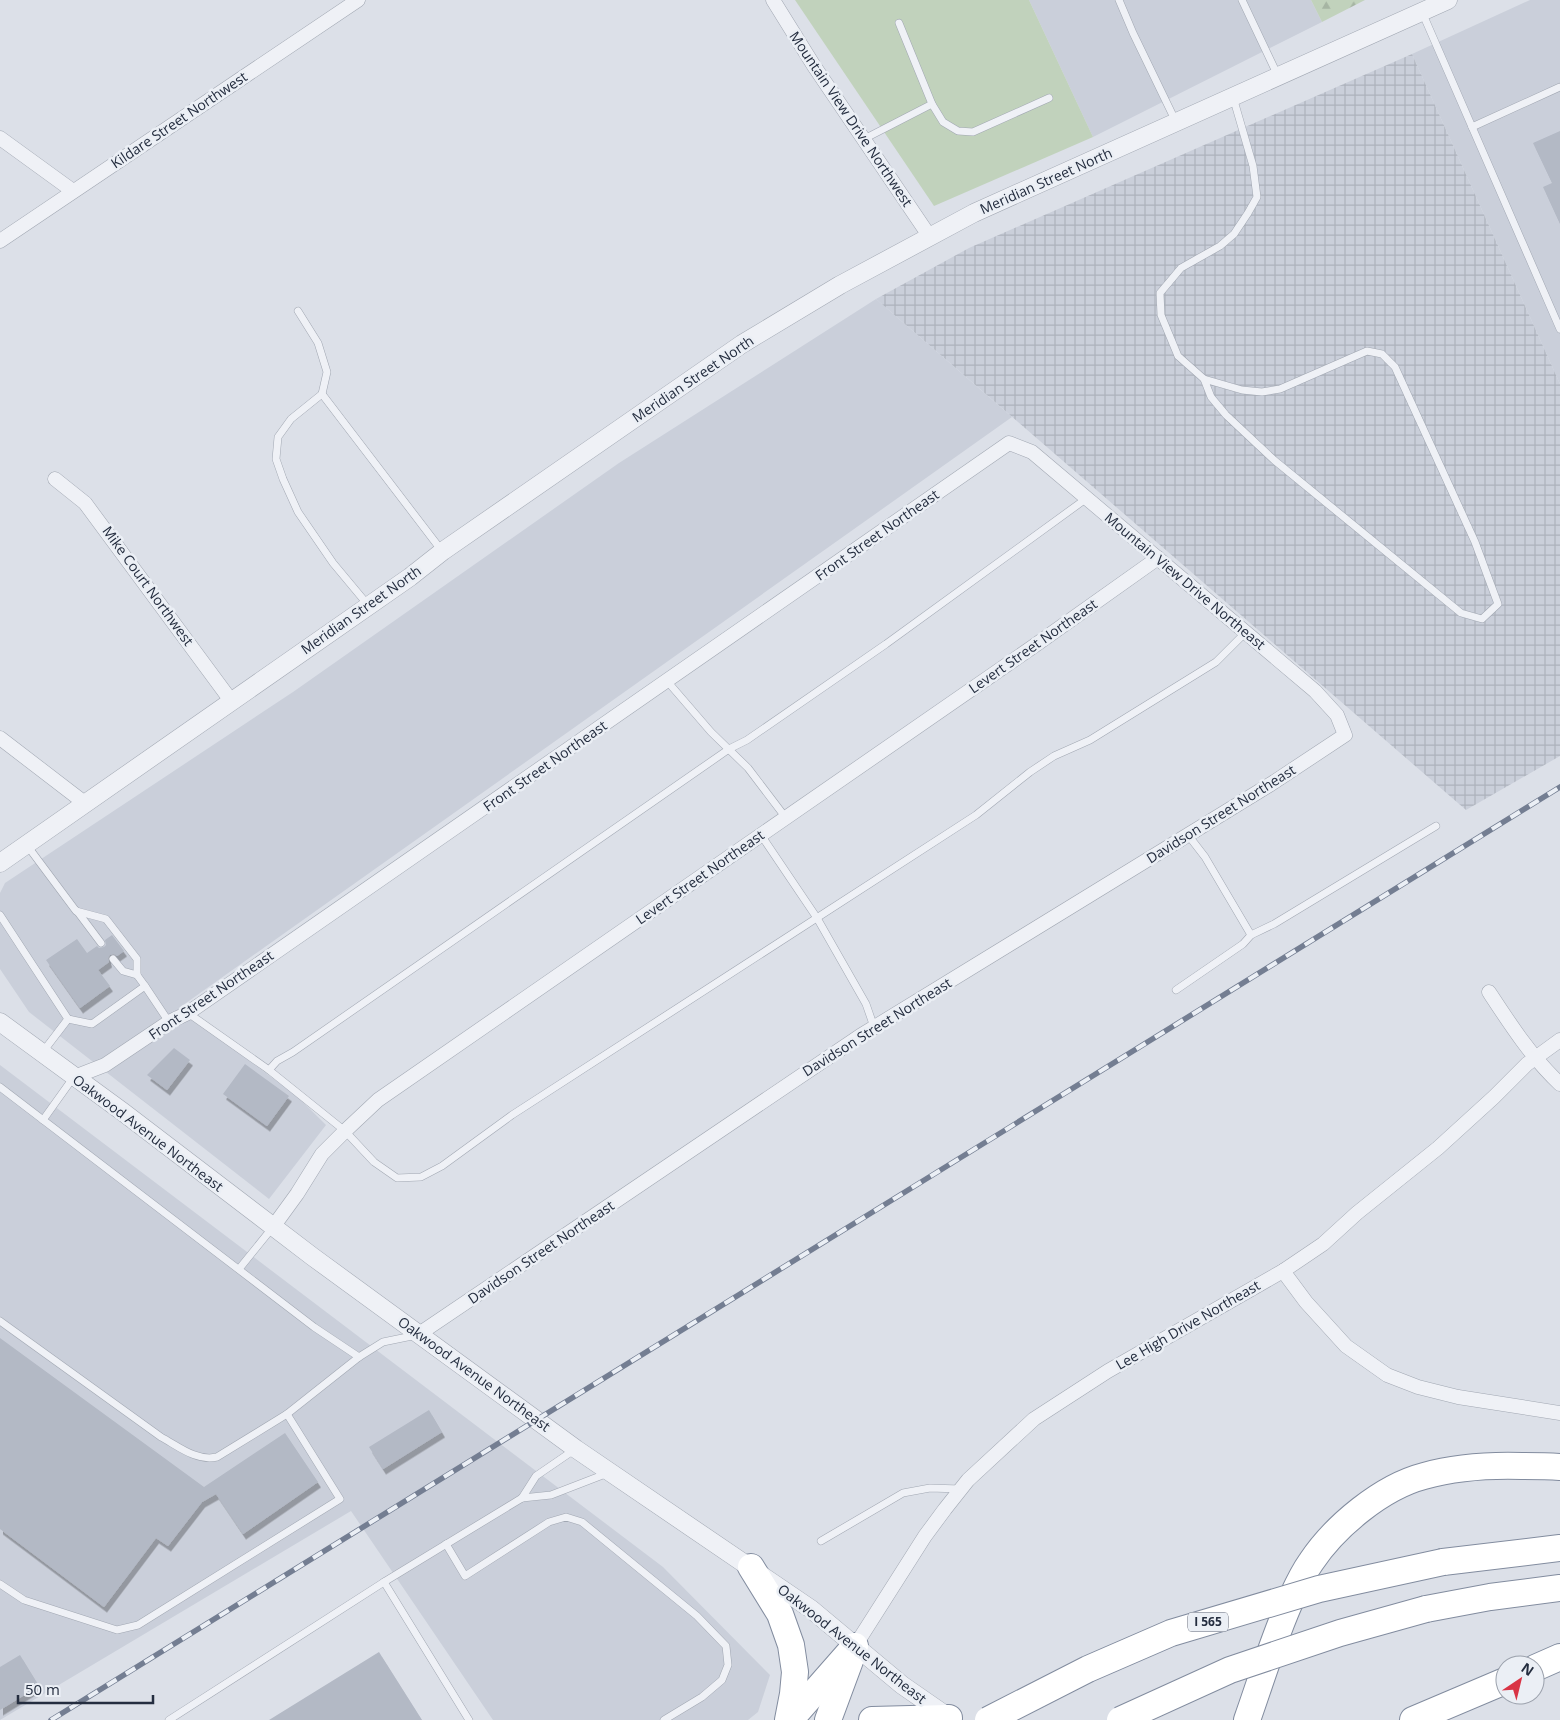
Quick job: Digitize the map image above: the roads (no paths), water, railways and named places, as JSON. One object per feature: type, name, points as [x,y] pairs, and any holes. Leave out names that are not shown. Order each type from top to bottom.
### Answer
[{"type":"highway","points":[[1247,1714],[1280,1624],[1301,1579],[1311,1561],[1353,1516],[1397,1487],[1431,1474],[1458,1468],[1496,1465],[1560,1467]]},
{"type":"highway","name":"I 565","points":[[988,1720],[1088,1669],[1171,1633],[1319,1589],[1443,1562],[1560,1548]]},
{"type":"highway","points":[[751,1567],[780,1614],[791,1645],[795,1672],[789,1720]]},
{"type":"highway","points":[[1120,1720],[1230,1670],[1340,1633],[1426,1610],[1490,1597],[1560,1588]]},
{"type":"highway","points":[[789,1720],[856,1646]]},
{"type":"highway","points":[[828,1720],[856,1646]]},
{"type":"highway","points":[[1545,1664],[1560,1657]]},
{"type":"highway","points":[[1414,1720],[1495,1685]]},
{"type":"highway","points":[[872,1720],[950,1719]]},
{"type":"street","name":"Kildare Street Northwest","points":[[0,241],[358,0]]},
{"type":"street","name":"Mountain View Drive Northwest","points":[[773,0],[814,66],[930,237]]},
{"type":"street","name":"Meridian Street North","points":[[0,863],[410,577],[443,551],[742,344],[840,285],[974,214],[1448,0]]},
{"type":"street","points":[[0,138],[73,191]]},
{"type":"street","name":"Mountain View Drive Northeast","points":[[1009,443],[1032,452],[1315,691],[1337,715],[1345,735]]},
{"type":"street","name":"Front Street Northeast","points":[[74,1077],[105,1065],[169,1022],[188,1012],[1009,443]]},
{"type":"street","name":"Mike Court Northwest","points":[[55,480],[85,503],[232,702]]},
{"type":"street","name":"Levert Street Northeast","points":[[273,1227],[298,1194],[322,1154],[378,1100],[1034,646],[1158,558]]},
{"type":"street","name":"Davidson Street Northeast","points":[[419,1334],[874,1027],[1188,835],[1345,735]]},
{"type":"street","points":[[0,738],[86,804]]},
{"type":"street","points":[[1489,992],[1511,1025],[1550,1075],[1560,1084]]},
{"type":"street","name":"Oakwood Avenue Northeast","points":[[0,1022],[123,1112],[273,1227],[576,1449],[811,1609],[902,1685],[950,1719]]},
{"type":"street","name":"Lee High Drive Northeast","points":[[856,1646],[925,1536],[961,1489],[1001,1448],[1034,1419],[1108,1371],[1283,1271],[1323,1244],[1357,1213],[1438,1148],[1527,1064],[1560,1040]]},
{"type":"street","points":[[1283,1271],[1306,1302],[1346,1346],[1387,1375],[1418,1387],[1458,1397],[1560,1413]]},
{"type":"lane","points":[[1118,0],[1176,122]]},
{"type":"lane","points":[[1242,0],[1278,76]]},
{"type":"lane","points":[[1422,12],[1560,329]]},
{"type":"lane","points":[[899,23],[932,104],[943,122],[958,131],[973,132],[1048,98]]},
{"type":"lane","points":[[1472,126],[1560,87]]},
{"type":"lane","points":[[1204,379],[1211,397],[1226,416],[1274,460],[1461,613],[1482,619],[1498,604],[1475,542],[1396,367],[1382,354],[1367,351],[1280,389],[1262,392],[1242,390],[1204,379],[1178,356],[1160,315],[1160,292],[1181,268],[1220,246],[1234,234],[1256,197],[1253,166],[1232,97]]},
{"type":"lane","points":[[864,139],[932,104]]},
{"type":"lane","points":[[298,311],[318,343],[328,372],[322,394],[291,419],[278,437],[276,459],[298,512],[333,563],[368,605]]},
{"type":"lane","points":[[322,394],[443,551]]},
{"type":"lane","points":[[269,1070],[277,1061],[293,1052],[729,749],[747,740],[886,644],[1087,498]]},
{"type":"lane","points":[[188,1012],[269,1070],[345,1131],[374,1162],[397,1178],[421,1177],[442,1166],[512,1115],[976,815],[1030,772],[1054,756],[1090,740],[1216,662],[1246,632]]},
{"type":"lane","points":[[667,681],[711,732],[748,768],[786,818]]},
{"type":"lane","points":[[1176,990],[1243,944],[1251,935],[1274,924],[1436,826]]},
{"type":"lane","points":[[761,835],[817,918],[866,1004],[874,1027]]},
{"type":"lane","points":[[1188,835],[1205,857],[1251,935]]},
{"type":"lane","points":[[26,844],[101,943]]},
{"type":"lane","points":[[76,911],[106,919],[136,959],[137,975],[169,1022]]},
{"type":"lane","points":[[0,915],[68,1019],[92,1024],[145,986]]},
{"type":"lane","points":[[113,959],[122,971],[137,975]]},
{"type":"lane","points":[[42,1053],[68,1019]]},
{"type":"lane","points":[[43,1120],[74,1077]]},
{"type":"lane","points":[[0,1086],[314,1327],[360,1357]]},
{"type":"lane","points":[[239,1269],[273,1227]]},
{"type":"lane","points":[[0,1320],[131,1416],[189,1453],[209,1459],[217,1457],[287,1414],[360,1357],[383,1342],[419,1334]]},
{"type":"lane","points":[[0,1584],[24,1600],[117,1630],[138,1625],[340,1499],[287,1414]]},
{"type":"lane","points":[[522,1498],[536,1476],[576,1449]]},
{"type":"lane","points":[[169,1720],[384,1582],[522,1498],[551,1495],[610,1472]]},
{"type":"lane","points":[[821,1541],[903,1494],[930,1488],[961,1489]]},
{"type":"lane","points":[[446,1544],[465,1576],[549,1522],[566,1517],[582,1522],[697,1616],[726,1646],[728,1665],[722,1680],[702,1696],[664,1720]]},
{"type":"lane","points":[[384,1582],[469,1720]]},
{"type":"railway","points":[[51,1720],[1560,787]]}]
